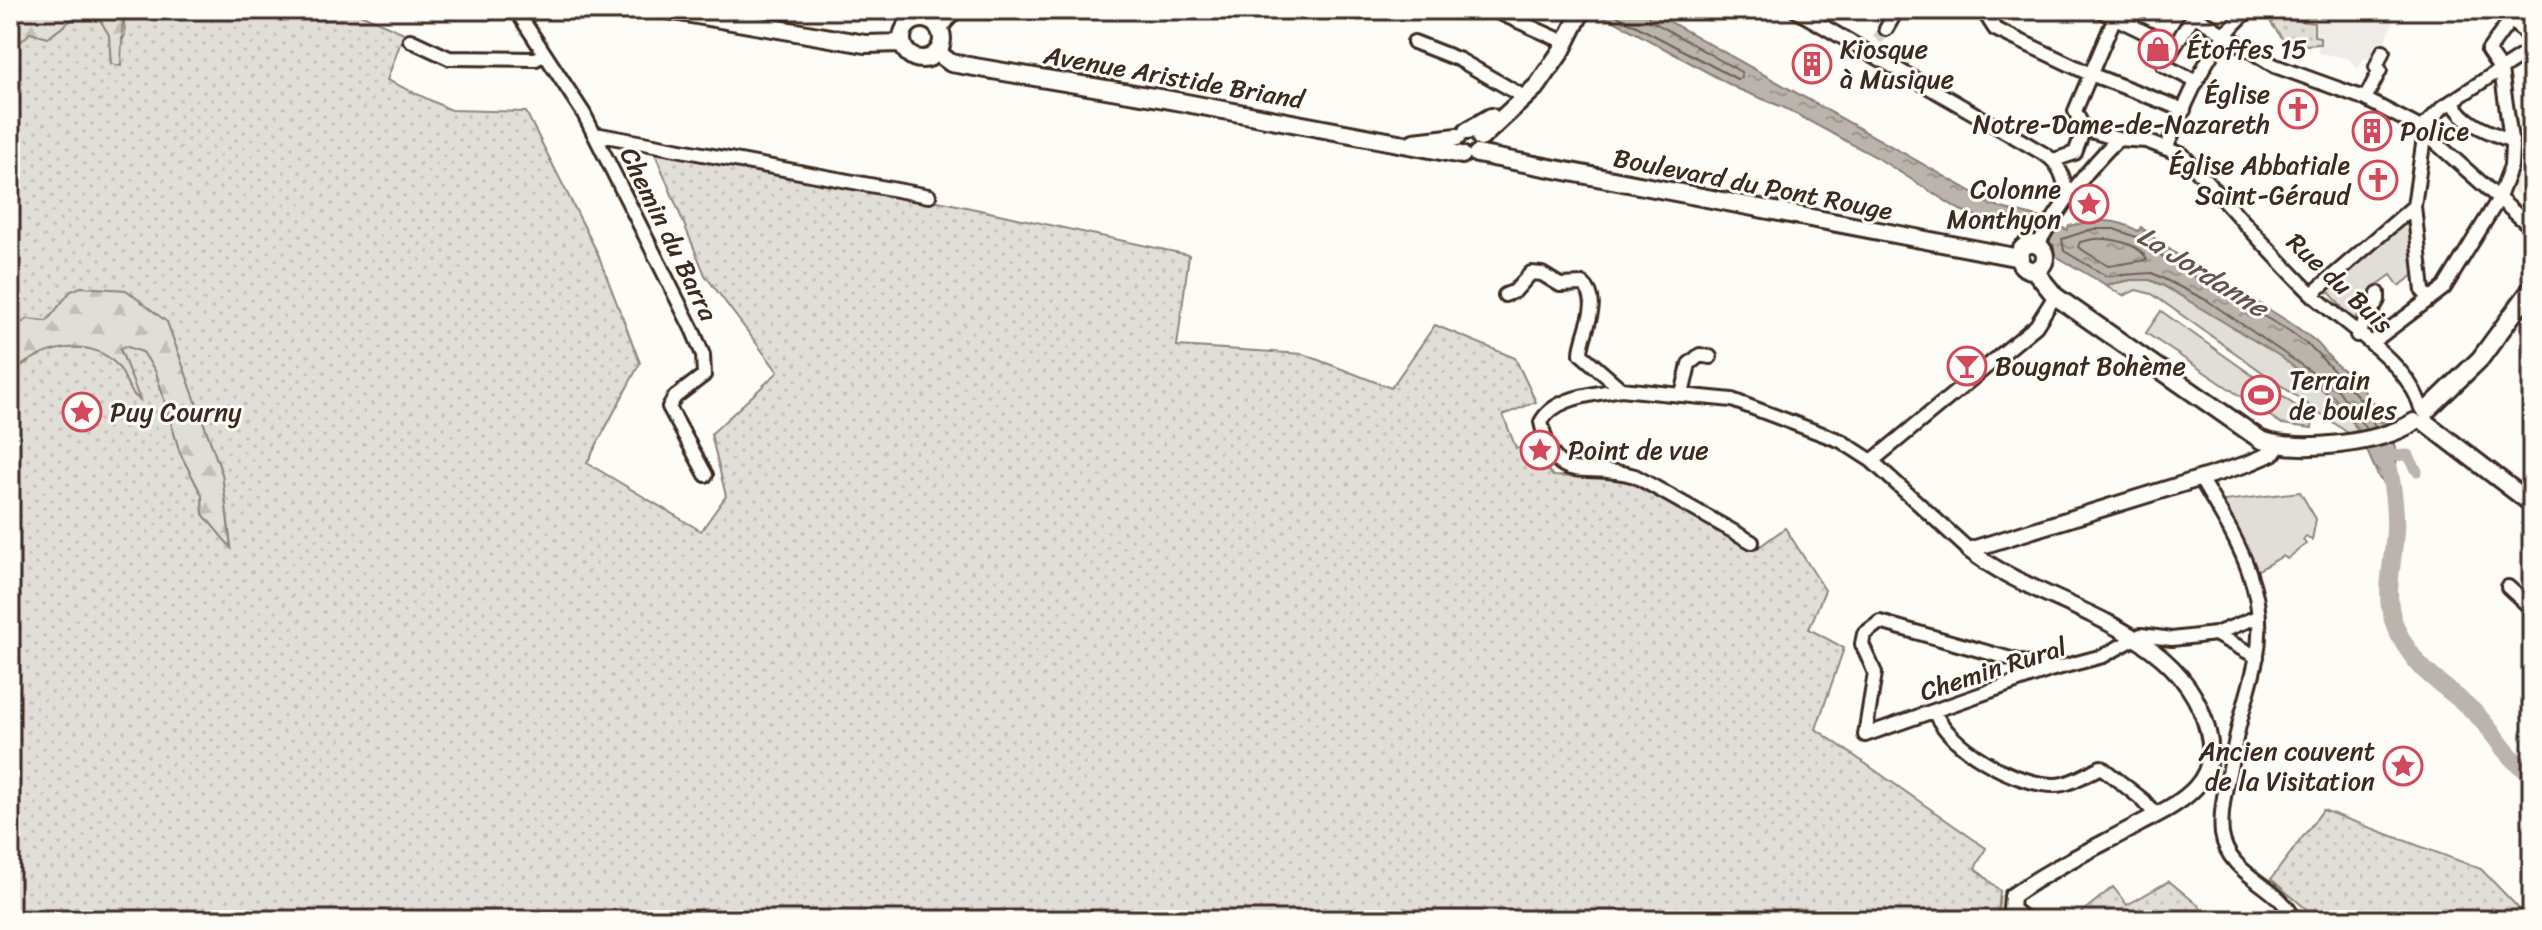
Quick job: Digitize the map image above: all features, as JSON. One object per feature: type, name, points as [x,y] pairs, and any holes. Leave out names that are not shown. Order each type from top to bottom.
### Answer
[{"type":"main road","points":[[668,10],[865,44],[902,43],[919,18],[954,10]]},
{"type":"main road","points":[[919,18],[943,40],[938,53]]},
{"type":"main road","points":[[1472,141],[1484,123],[1527,91],[1538,70],[1566,35]]},
{"type":"main road","points":[[1472,141],[1527,91],[1566,35]]},
{"type":"main road","name":"Avenue Aristide Briand","points":[[902,43],[914,58],[927,60],[938,53],[951,63],[1405,143],[1472,141]]},
{"type":"main road","name":"Boulevard du Pont Rouge","points":[[1472,141],[2020,258]]},
{"type":"main road","points":[[2039,243],[2045,257],[2042,266],[2034,270],[2026,269],[2020,258],[2025,247],[2039,243]]},
{"type":"main road","points":[[2034,270],[2055,296],[2261,440],[2278,446],[2359,440],[2395,430],[2422,416],[2480,359],[2532,288]]},
{"type":"main road","points":[[2422,416],[2532,504]]},
{"type":"street","name":"Chemin du Barra","points":[[516,10],[595,134],[703,355],[704,375],[675,397],[669,407],[706,475]]},
{"type":"street","points":[[1493,10],[1566,35]]},
{"type":"street","points":[[1795,10],[2054,160],[2064,178],[2067,194]]},
{"type":"street","points":[[1886,29],[1897,10]]},
{"type":"street","points":[[2099,10],[2117,13],[2173,46]]},
{"type":"street","points":[[2499,10],[2532,39]]},
{"type":"street","points":[[1985,11],[1995,29],[2090,74],[2184,110]]},
{"type":"street","points":[[2197,82],[2163,65],[2191,12],[2225,38],[2275,66],[2363,98],[2417,126],[2532,228]]},
{"type":"street","points":[[2167,146],[2197,82],[2244,12]]},
{"type":"street","points":[[2064,178],[2084,129],[2075,111],[2117,13]]},
{"type":"street","points":[[2374,341],[2430,299],[2457,271],[2498,200],[2511,166],[2512,141],[2500,68],[2488,51],[2511,19]]},
{"type":"street","points":[[410,40],[449,58],[536,59],[544,54]]},
{"type":"street","points":[[1865,51],[1877,40]]},
{"type":"street","points":[[1414,42],[1527,91]]},
{"type":"street","points":[[2430,299],[2423,291],[2414,206],[2426,124],[2500,68],[2532,49]]},
{"type":"street","points":[[2363,98],[2380,70],[2376,67],[2383,51]]},
{"type":"street","points":[[2453,102],[2459,114],[2478,127],[2512,141]]},
{"type":"street","name":"Rue du Buis","points":[[2084,129],[2118,139],[2167,146],[2183,155],[2312,294],[2357,335],[2374,341],[2403,376],[2422,416]]},
{"type":"street","points":[[595,134],[929,196]]},
{"type":"street","points":[[2039,243],[2067,194],[2078,187],[2118,139]]},
{"type":"street","points":[[2054,160],[2075,153]]},
{"type":"street","points":[[2312,294],[2414,206]]},
{"type":"street","points":[[1505,295],[1515,291],[1531,273],[1542,274],[1560,285],[1583,284],[1589,289],[1592,302],[1581,354],[1621,389]]},
{"type":"street","points":[[2357,335],[2378,300],[2378,293]]},
{"type":"street","points":[[1872,461],[2036,326],[2055,296]]},
{"type":"street","points":[[1682,395],[1689,364],[1700,355],[1710,357]]},
{"type":"street","points":[[1752,542],[1635,476],[1619,471],[1573,469],[1556,463],[1547,450],[1541,422],[1546,412],[1571,399],[1621,389],[1732,400],[1841,441],[1872,461],[1987,564],[2089,611],[2163,659],[2195,700],[2212,745],[2210,762],[2195,788],[2156,815],[2012,896],[2011,909],[2024,920]]},
{"type":"street","points":[[1969,550],[2247,464],[2273,453],[2278,446]]},
{"type":"street","points":[[2200,478],[2248,561],[2257,617],[2257,657],[2230,768],[2222,833],[2228,853],[2237,866],[2283,900],[2295,920]]},
{"type":"street","points":[[2508,587],[2532,609]]},
{"type":"street","points":[[2133,639],[2141,635],[2172,639],[2215,634],[2257,617]]},
{"type":"street","name":"Chemin Rural","points":[[2050,670],[1880,622],[1864,634],[1862,644],[1875,673],[1865,735],[2050,670],[2103,656],[2133,639]]},
{"type":"street","points":[[2215,634],[2257,657]]},
{"type":"street","points":[[1934,711],[1941,728],[1949,736],[2003,773],[2054,785],[2101,767],[2143,800],[2156,815]]},
{"type":"street","points":[[2210,762],[2230,768]]},
{"type":"shaded area","points":[[2282,10],[2398,10],[2383,46],[2374,45],[2373,58],[2363,59],[2358,69],[2348,58],[2318,53],[2319,44],[2288,46],[2271,23]]},
{"type":"shaded area","points":[[2518,148],[2532,149],[2532,215],[2518,206],[2523,199],[2509,188]]},
{"type":"green space","points":[[10,10],[123,10],[121,66],[111,64],[109,35],[98,16],[75,17],[48,38],[30,33],[10,52]]},
{"type":"green space","points":[[123,10],[351,10],[404,33],[387,80],[451,110],[526,112],[597,252],[640,363],[587,463],[701,531],[726,496],[711,434],[778,372],[705,275],[654,151],[938,201],[1189,255],[1177,346],[1303,354],[1391,388],[1435,325],[1515,358],[1536,402],[1503,415],[1516,448],[1529,449],[1553,476],[1623,479],[1755,550],[1785,528],[1825,590],[1809,629],[1844,648],[1816,729],[1986,848],[1975,868],[2000,891],[1998,914],[2010,920],[10,920],[10,376],[21,366],[49,351],[64,348],[95,350],[119,368],[132,393],[139,399],[120,348],[125,346],[143,352],[156,372],[180,453],[202,495],[203,514],[231,546],[222,474],[167,322],[71,291],[47,321],[10,338],[10,52],[30,32],[48,38],[75,17],[98,16],[109,35],[111,63],[125,35]]},
{"type":"green space","points":[[2282,10],[2292,10],[2292,20],[2314,23],[2314,36],[2320,37],[2320,44],[2288,46],[2271,23]]},
{"type":"green space","points":[[2397,226],[2413,228],[2419,271],[2399,286],[2391,275],[2374,287],[2373,297],[2353,321],[2325,287]]},
{"type":"green space","points":[[2150,280],[2164,286],[2270,348],[2318,385],[2358,430],[2348,433],[2152,294],[2136,290],[2123,296],[2106,285]]},
{"type":"green space","points":[[81,287],[126,290],[167,322],[222,474],[231,548],[203,514],[202,495],[180,453],[156,372],[143,352],[125,346],[120,349],[140,400],[109,358],[81,348],[50,352],[21,366],[10,376],[10,338],[14,337],[16,326],[28,319],[47,321],[71,291]]},
{"type":"green space","points":[[2161,311],[2313,418],[2312,428],[2282,424],[2146,333]]},
{"type":"green space","points":[[2300,492],[2316,519],[2312,540],[2306,536],[2303,540],[2306,544],[2287,559],[2283,556],[2255,572],[2252,558],[2216,502]]},
{"type":"green space","points":[[2323,810],[2481,869],[2530,920],[2319,920],[2271,879]]},
{"type":"green space","points":[[2169,881],[2216,920],[2072,920],[2113,887],[2127,905]]},
{"type":"water","points":[[1587,10],[1649,10],[2001,208],[2038,217],[2067,230],[2069,226],[2096,221],[2121,223],[2138,231],[2141,227],[2182,258],[2293,325],[2314,340],[2340,368],[2350,373],[2378,409],[2375,412],[2381,422],[2387,423],[2397,454],[2394,492],[2379,478],[2358,430],[2334,397],[2278,355],[2164,286],[2150,280],[2106,285],[2054,255],[2054,245],[1960,210],[1876,157],[1785,108],[1738,89],[1616,22]]},
{"type":"waterway","points":[[2387,456],[2408,455],[2417,471]]},
{"type":"waterway","name":"La Jordanne","points":[[2389,469],[2395,522],[2390,610],[2402,640],[2421,666],[2470,708],[2517,763],[2532,772]]},
{"type":"tunnel","points":[[1877,40],[1886,29]]},
{"type":"place","name":"Étoffes 15","points":[[2158,49]]},
{"type":"place","name":"Kiosque à Musique","points":[[1812,64]]},
{"type":"place","name":"Église Notre-Dame-de-Nazareth","points":[[2298,109]]},
{"type":"place","name":"Police","points":[[2372,131]]},
{"type":"place","name":"Église Abbatiale Saint-Géraud","points":[[2378,180]]},
{"type":"place","name":"Colonne Monthyon","points":[[2089,204]]},
{"type":"place","name":"Bougnat Bohème","points":[[1967,366]]},
{"type":"place","name":"Terrain de boules","points":[[2261,395]]},
{"type":"place","name":"Puy Courny","points":[[82,412]]},
{"type":"place","name":"Point de vue","points":[[1540,450]]},
{"type":"place","name":"Ancien couvent de la Visitation","points":[[2403,766]]}]
